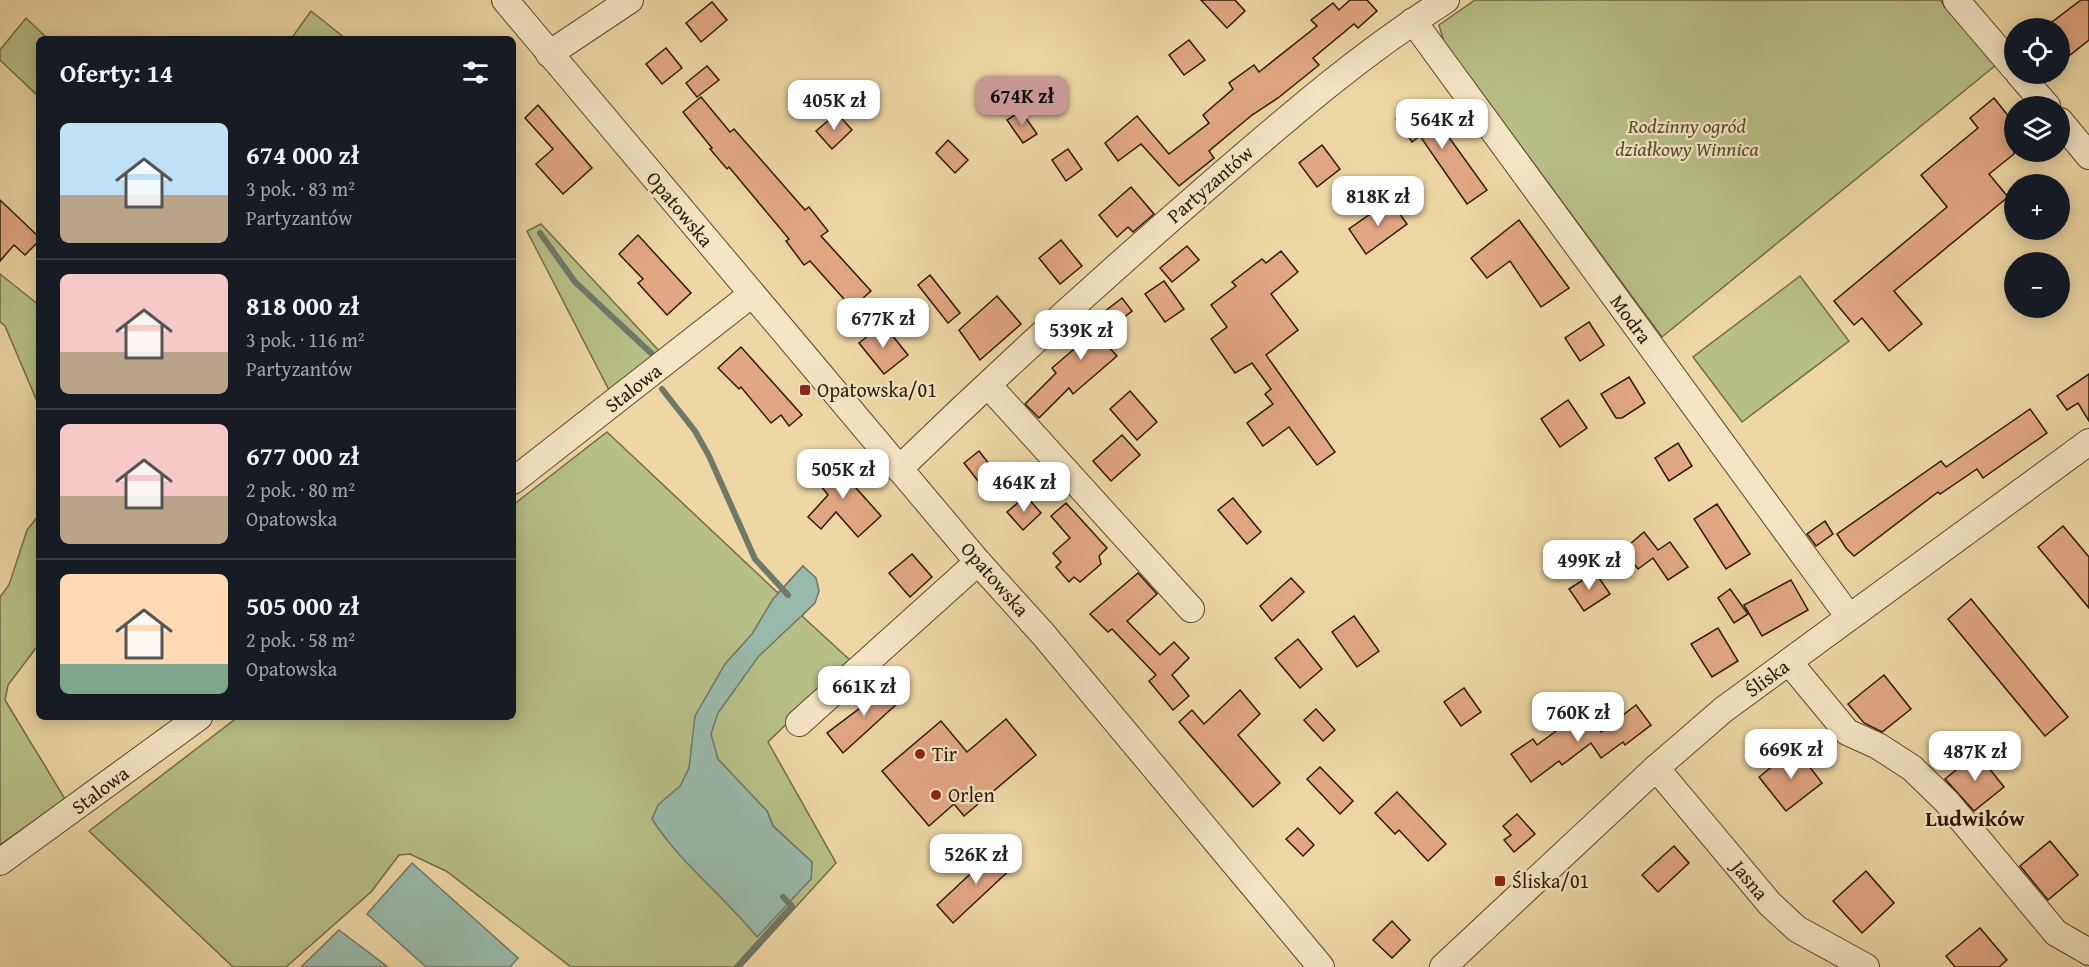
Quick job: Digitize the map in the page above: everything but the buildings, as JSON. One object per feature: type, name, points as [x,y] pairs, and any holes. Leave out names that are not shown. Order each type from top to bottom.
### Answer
[{"type":"street","name":"Opatowska","points":[[505,0],[899,469],[1043,634],[1321,967]]},
{"type":"street","points":[[549,54],[630,0]]},
{"type":"street","name":"Partyzantów","points":[[899,469],[1146,240],[1333,78],[1446,0]]},
{"type":"street","points":[[1956,0],[2004,57]]},
{"type":"street","name":"Modra","points":[[1413,21],[1849,617]]},
{"type":"street","points":[[2028,84],[2038,96]]},
{"type":"street","points":[[2070,133],[2089,156]]},
{"type":"street","name":"Stalowa","points":[[516,479],[752,294]]},
{"type":"street","points":[[988,385],[1191,609]]},
{"type":"street","name":"Śliska","points":[[1443,967],[1656,768],[1722,710],[2089,442]]},
{"type":"street","points":[[799,723],[978,562]]},
{"type":"street","points":[[1789,662],[1847,732],[1878,746],[1912,768],[1947,802],[2056,933],[2089,952]]},
{"type":"street","name":"Stalowa","points":[[0,862],[196,720]]},
{"type":"street","name":"Jasna","points":[[1656,768],[1770,904],[1797,929],[1866,967]]},
{"type":"green space","name":"Rodzinny ogród działkowy Winnica","points":[[1475,0],[1940,0],[1996,65],[1662,337],[1444,42],[1439,25]]},
{"type":"green space","points":[[311,11],[342,36],[293,36]]},
{"type":"green space","points":[[26,18],[45,36],[36,36],[36,94],[0,60],[0,50]]},
{"type":"green space","points":[[541,224],[665,357],[611,394],[527,231]]},
{"type":"green space","points":[[0,274],[36,303],[36,399],[5,326],[0,322]]},
{"type":"green space","points":[[1800,276],[1849,341],[1742,422],[1693,357]]},
{"type":"green space","points":[[607,432],[778,593],[803,566],[815,580],[818,591],[817,596],[802,616],[851,661],[768,742],[836,863],[741,967],[571,967],[446,871],[410,854],[399,855],[371,892],[286,967],[233,967],[89,831],[234,720],[516,720],[516,503]],"holes":[[[694,802],[767,811],[773,826],[812,862],[811,879]]]},
{"type":"green space","points":[[36,519],[36,648],[8,685],[5,700],[65,799],[0,845],[0,597],[9,585],[27,530]]},
{"type":"shaded area","points":[[803,566],[816,578],[819,591],[815,603],[758,657],[718,713],[711,734],[718,759],[767,811],[773,826],[812,862],[811,879],[757,937],[689,865],[652,819],[658,805],[680,786],[689,768],[695,716],[725,664],[752,634],[773,599]]},
{"type":"shaded area","points":[[412,863],[518,958],[510,967],[426,967],[367,914]]},
{"type":"shaded area","points":[[339,930],[388,967],[301,967]]},
{"type":"waterway","points":[[540,233],[575,282],[652,354]]},
{"type":"waterway","points":[[662,389],[695,431],[709,456],[755,559],[788,595]]},
{"type":"waterway","points":[[737,967],[792,906],[783,897]]},
{"type":"place","name":"Opatowska/01","points":[[805,390]]},
{"type":"place","name":"Tir","points":[[920,754]]},
{"type":"place","name":"Orlen","points":[[936,795]]},
{"type":"place","name":"Śliska/01","points":[[1500,881]]},
{"type":"district","name":"Ludwików","points":[[1975,818]]}]
